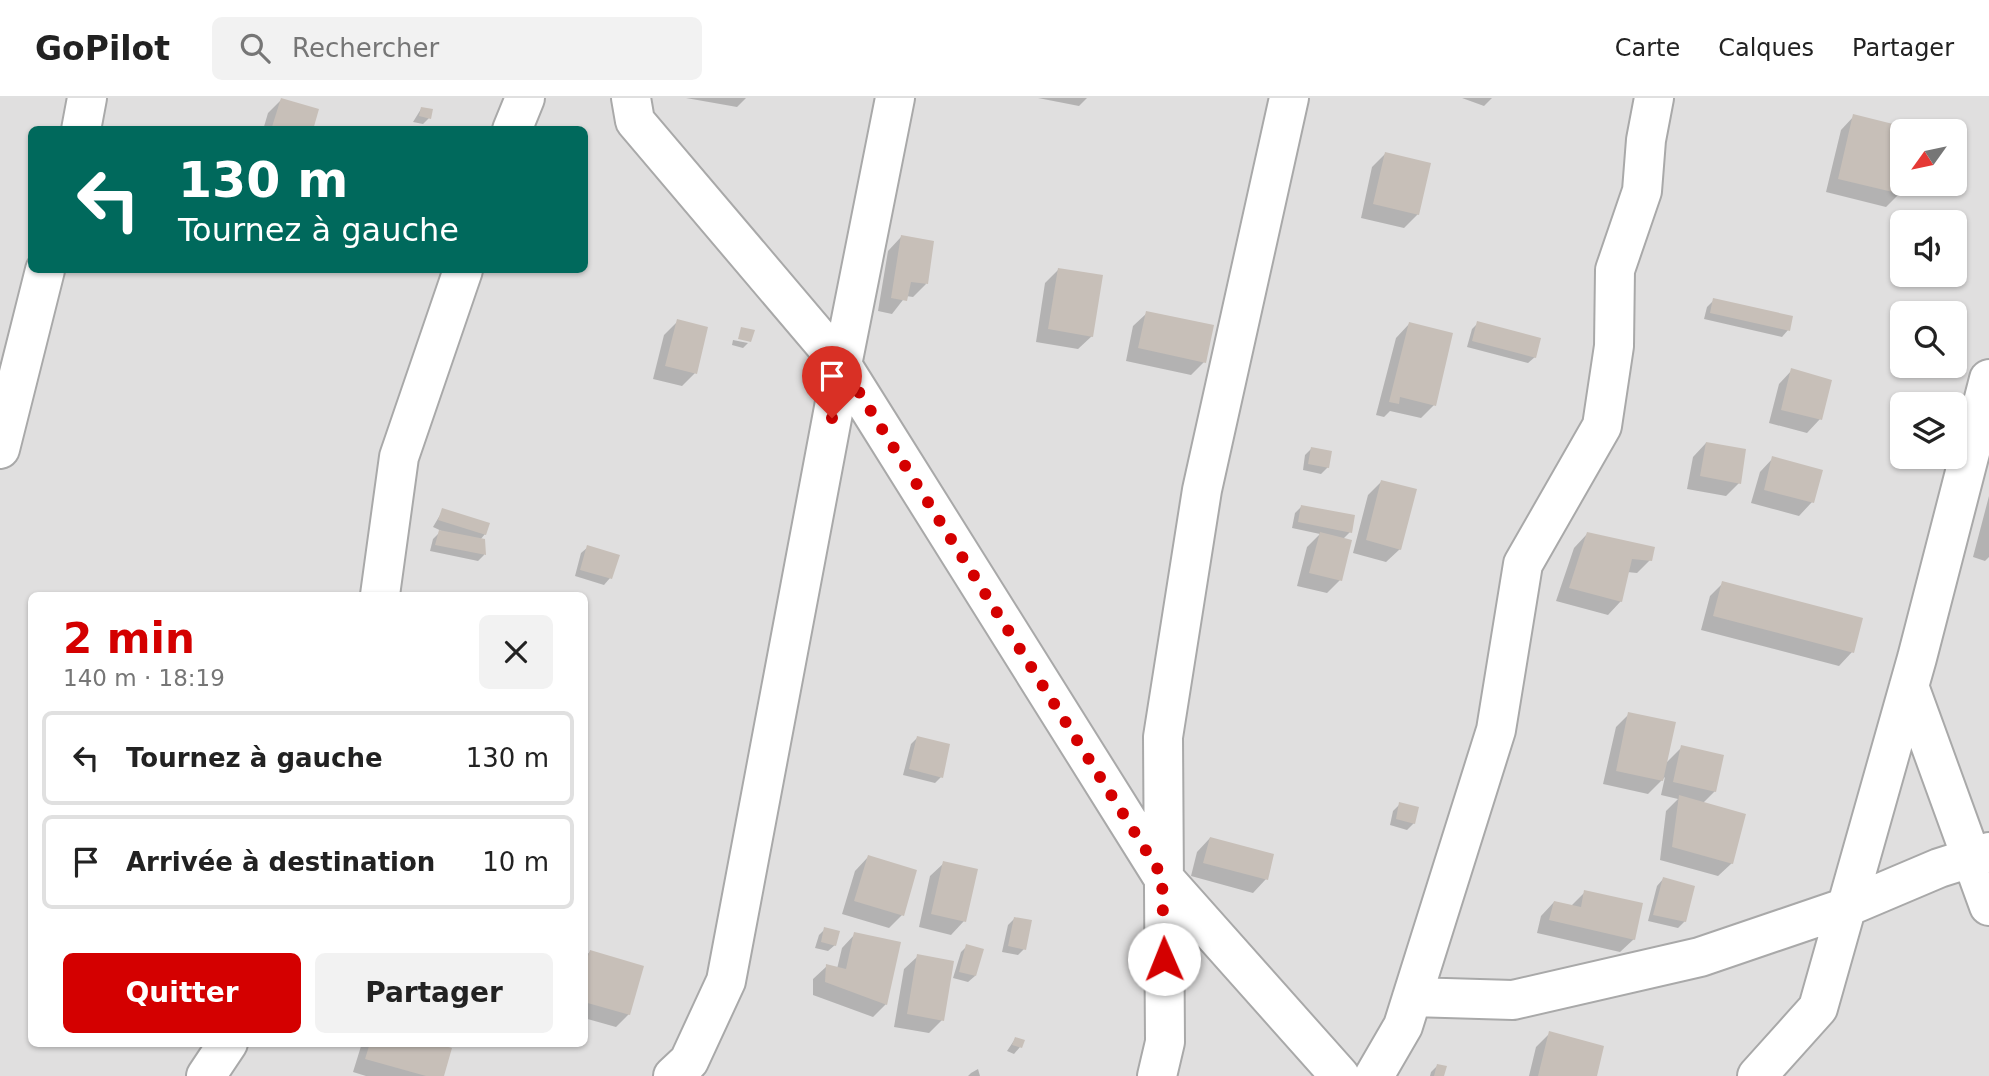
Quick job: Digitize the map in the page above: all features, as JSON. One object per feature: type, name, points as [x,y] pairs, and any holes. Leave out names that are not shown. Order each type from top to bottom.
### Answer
[{"type":"street","points":[[82,126],[87,98]]},
{"type":"street","points":[[514,126],[525,98]]},
{"type":"street","points":[[631,98],[635,121],[842,365],[1162,876],[1340,1076]]},
{"type":"street","points":[[673,1076],[689,1061],[726,981],[895,98]]},
{"type":"street","points":[[1157,1076],[1166,1042],[1162,876],[1163,737],[1202,490],[1289,98]]},
{"type":"street","points":[[1374,1076],[1403,1026],[1496,730],[1523,564],[1602,426],[1614,346],[1615,270],[1642,191],[1646,140],[1654,98]]},
{"type":"street","points":[[0,449],[45,273]]},
{"type":"street","points":[[380,592],[399,457],[462,273]]},
{"type":"street","points":[[1757,1076],[1818,1008],[1909,686],[1989,379]]},
{"type":"street","points":[[1909,686],[1980,855],[1989,906]]},
{"type":"street","points":[[1412,997],[1513,1000],[1700,957],[1847,907],[1980,855]]},
{"type":"street","points":[[206,1076],[225,1047]]},
{"type":"shaded area","points":[[0,98],[1989,98],[1989,1076],[0,1076]]},
{"type":"building","points":[[281,98],[319,109],[314,126],[272,126]]},
{"type":"building","points":[[421,107],[433,109],[431,119],[419,116]]},
{"type":"building","points":[[1853,114],[1890,123],[1890,191],[1838,179]]},
{"type":"building","points":[[1385,152],[1431,163],[1419,215],[1373,204]]},
{"type":"building","points":[[901,235],[934,241],[928,284],[911,282],[907,301],[891,298]]},
{"type":"building","points":[[1058,268],[1103,275],[1093,337],[1048,329]]},
{"type":"building","points":[[1713,298],[1793,316],[1790,331],[1710,313]]},
{"type":"building","points":[[1146,311],[1214,325],[1206,363],[1138,348]]},
{"type":"building","points":[[677,319],[708,327],[697,374],[665,366]]},
{"type":"building","points":[[1477,321],[1541,338],[1536,358],[1472,341]]},
{"type":"building","points":[[1409,322],[1453,333],[1436,406],[1400,397],[1399,404],[1389,402]]},
{"type":"building","points":[[741,327],[755,330],[751,342],[738,339]]},
{"type":"building","points":[[1791,368],[1832,380],[1822,420],[1781,410]]},
{"type":"building","points":[[1706,442],[1746,449],[1741,484],[1700,476]]},
{"type":"building","points":[[1311,447],[1332,451],[1329,468],[1308,464]]},
{"type":"building","points":[[1772,456],[1823,470],[1814,503],[1764,490]]},
{"type":"building","points":[[1381,480],[1417,489],[1401,550],[1366,540]]},
{"type":"building","points":[[1301,505],[1355,515],[1352,533],[1298,522]]},
{"type":"building","points":[[442,508],[490,523],[486,535],[438,520]]},
{"type":"building","points":[[439,530],[485,539],[486,555],[435,545]]},
{"type":"building","points":[[1320,532],[1352,540],[1342,581],[1309,573]]},
{"type":"building","points":[[1587,532],[1655,547],[1652,561],[1632,559],[1622,602],[1569,588]]},
{"type":"building","points":[[587,545],[620,555],[612,579],[580,570]]},
{"type":"building","points":[[1722,581],[1863,618],[1854,653],[1713,616]]},
{"type":"building","points":[[1628,712],[1676,722],[1663,781],[1616,771]]},
{"type":"building","points":[[917,736],[950,744],[943,778],[909,769]]},
{"type":"building","points":[[1681,745],[1724,755],[1716,792],[1673,782]]},
{"type":"building","points":[[1679,795],[1746,814],[1733,864],[1672,847]]},
{"type":"building","points":[[1399,802],[1419,807],[1415,824],[1396,819]]},
{"type":"building","points":[[1210,837],[1274,854],[1268,880],[1203,863]]},
{"type":"building","points":[[868,855],[917,870],[904,916],[854,901]]},
{"type":"building","points":[[943,861],[978,869],[966,922],[931,914]]},
{"type":"building","points":[[1663,877],[1695,886],[1686,922],[1653,915]]},
{"type":"building","points":[[1584,890],[1643,903],[1635,940],[1549,920],[1554,901],[1581,907]]},
{"type":"building","points":[[1014,917],[1032,920],[1026,950],[1008,946]]},
{"type":"building","points":[[824,927],[840,931],[836,946],[821,942]]},
{"type":"building","points":[[854,932],[901,942],[887,1005],[825,982],[826,964],[846,969]]},
{"type":"building","points":[[966,944],[984,949],[976,976],[959,972]]},
{"type":"building","points":[[590,950],[644,966],[630,1015],[588,1003]]},
{"type":"building","points":[[917,954],[954,961],[944,1021],[907,1014]]},
{"type":"building","points":[[1549,1031],[1604,1046],[1597,1076],[1538,1076]]},
{"type":"building","points":[[1015,1037],[1025,1040],[1022,1048],[1012,1045]]},
{"type":"building","points":[[369,1047],[452,1048],[444,1076],[426,1076],[365,1059]]},
{"type":"building","points":[[1437,1064],[1447,1066],[1444,1076],[1434,1076]]},
{"type":"route","points":[[832,418],[842,365],[1162,876],[1164,959]]}]
